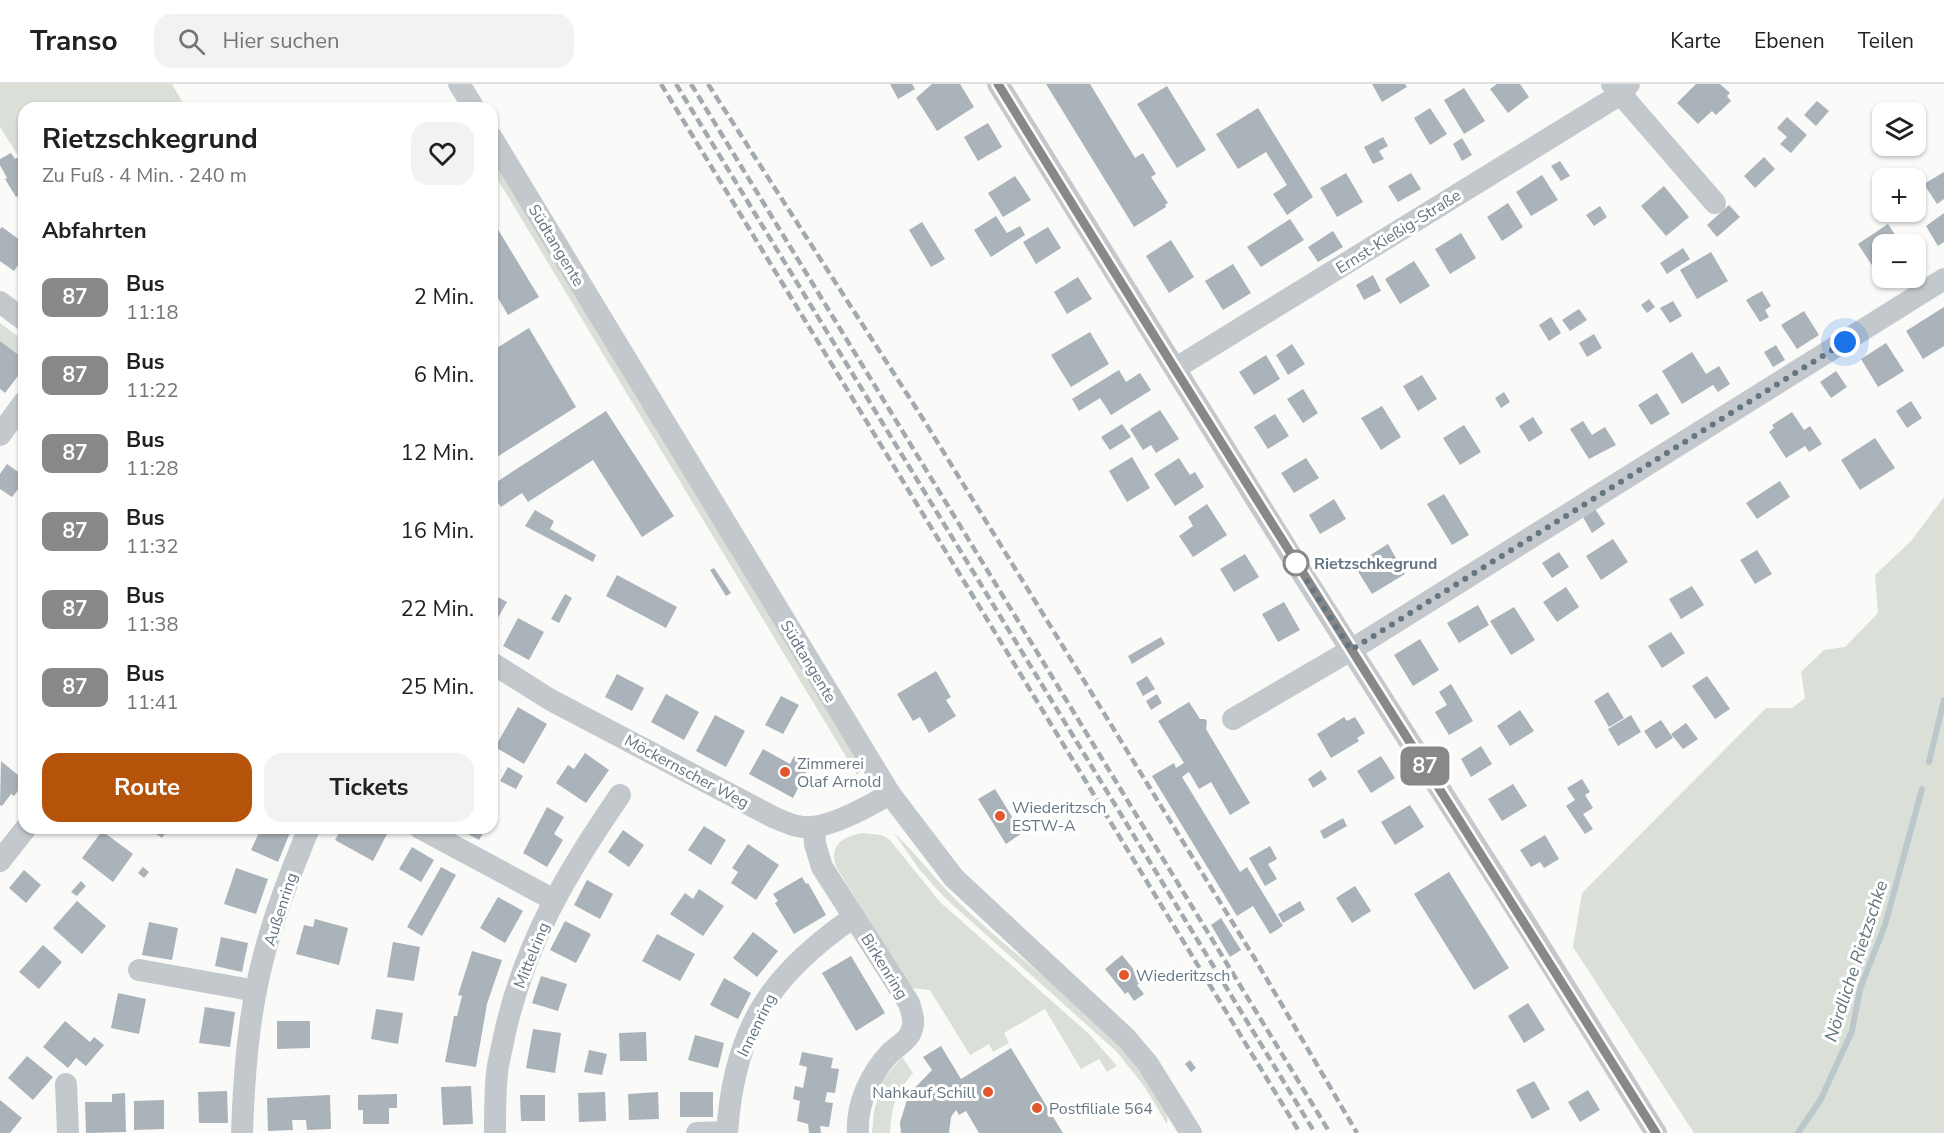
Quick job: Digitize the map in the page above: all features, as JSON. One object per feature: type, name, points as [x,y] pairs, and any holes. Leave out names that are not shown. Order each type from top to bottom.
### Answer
[{"type":"street","points":[[459,84],[470,102]]},
{"type":"street","points":[[998,84],[1656,1133]]},
{"type":"street","name":"Ernst-Kießig-Straße","points":[[1176,368],[1620,87],[1714,202]]},
{"type":"street","name":"Südtangente","points":[[498,148],[890,794],[954,878],[1126,1038],[1148,1064],[1182,1130]]},
{"type":"street","points":[[1233,719],[1351,650],[1944,279]]},
{"type":"street","points":[[0,302],[18,316]]},
{"type":"street","points":[[0,435],[18,410]]},
{"type":"street","name":"Möckernscher Weg","points":[[498,667],[549,699],[773,817],[793,825],[814,827]]},
{"type":"street","points":[[814,827],[871,805],[890,794]]},
{"type":"street","name":"Mittelring","points":[[495,1133],[497,1072],[510,1008],[529,953],[580,852],[620,795]]},
{"type":"street","name":"Birkenring","points":[[814,827],[815,844],[822,867],[909,1003],[914,1020],[910,1035],[881,1062],[866,1090],[857,1120],[858,1133]]},
{"type":"street","points":[[0,861],[21,834]]},
{"type":"street","name":"Außenring","points":[[242,1133],[249,1040],[256,991],[275,916],[307,834]]},
{"type":"street","points":[[431,834],[554,900]]},
{"type":"street","name":"Innenring","points":[[727,1133],[732,1080],[744,1044],[760,1009],[777,983],[797,960],[854,917]]},
{"type":"street","points":[[139,970],[256,991]]},
{"type":"street","points":[[66,1084],[68,1133]]},
{"type":"street","points":[[697,1133],[727,1133]]},
{"type":"shaded area","points":[[0,84],[172,84],[182,102],[18,102],[18,156],[0,127]]},
{"type":"shaded area","points":[[498,168],[863,770],[857,775],[498,180]]},
{"type":"shaded area","points":[[0,323],[18,336],[18,354],[0,341]]},
{"type":"shaded area","points":[[1944,497],[1944,1133],[1694,1133],[1573,947],[1582,893],[1766,708],[1792,708],[1805,698],[1801,672],[1824,650],[1845,647],[1878,613],[1875,575],[1911,541]]},
{"type":"shaded area","points":[[862,833],[881,835],[889,839],[940,902],[1089,1034],[1117,1066],[1107,1072],[1099,1059],[1081,1069],[1045,1009],[1004,1033],[1009,1043],[993,1052],[989,1044],[970,1055],[930,990],[911,988],[906,982],[836,866],[834,853],[839,843]]},
{"type":"shaded area","points":[[894,833],[978,921],[1061,991],[1113,1040],[1156,1095],[1166,1112],[1167,1124],[1144,1086],[1117,1052],[944,897],[919,869]]},
{"type":"shaded area","points":[[902,1057],[913,1073],[895,1100],[890,1133],[872,1133],[874,1111],[883,1080]]},
{"type":"building","points":[[890,84],[912,84],[915,89],[898,99]]},
{"type":"building","points":[[932,84],[960,84],[974,107],[937,131],[916,98]]},
{"type":"building","points":[[1046,84],[1090,84],[1135,158],[1143,153],[1156,174],[1151,177],[1168,203],[1166,207],[1134,227]]},
{"type":"building","points":[[1372,84],[1405,84],[1407,87],[1382,102]]},
{"type":"building","points":[[1497,84],[1520,84],[1529,97],[1508,113],[1490,89]]},
{"type":"building","points":[[1696,84],[1720,84],[1730,93],[1727,96],[1731,101],[1716,115],[1712,111],[1698,124],[1677,103]]},
{"type":"building","points":[[1167,86],[1206,150],[1177,168],[1137,104]]},
{"type":"building","points":[[1464,88],[1485,121],[1464,134],[1444,100]]},
{"type":"building","points":[[1817,101],[1829,111],[1816,126],[1804,115]]},
{"type":"building","points":[[1258,108],[1313,197],[1287,215],[1273,194],[1287,185],[1266,152],[1238,169],[1216,134]]},
{"type":"building","points":[[1430,108],[1447,134],[1430,145],[1414,118]]},
{"type":"building","points":[[1787,117],[1807,135],[1791,153],[1780,144],[1787,137],[1777,128]]},
{"type":"building","points":[[988,123],[1002,147],[978,161],[964,137]]},
{"type":"building","points":[[1383,137],[1388,146],[1379,151],[1384,159],[1373,164],[1364,147]]},
{"type":"building","points":[[1462,138],[1472,155],[1462,161],[1453,144]]},
{"type":"building","points":[[11,153],[15,159],[18,158],[18,196],[16,197],[5,179],[7,178],[0,165],[0,159]]},
{"type":"building","points":[[1764,157],[1775,169],[1755,188],[1744,176]]},
{"type":"building","points":[[1560,161],[1570,176],[1561,181],[1551,166]]},
{"type":"building","points":[[1944,172],[1944,199],[1937,204],[1926,187],[1926,183]]},
{"type":"building","points":[[1346,173],[1363,202],[1337,217],[1320,188]]},
{"type":"building","points":[[1411,173],[1421,189],[1398,202],[1388,186]]},
{"type":"building","points":[[1542,175],[1558,200],[1531,216],[1516,192]]},
{"type":"building","points":[[1015,176],[1031,200],[1003,217],[988,193]]},
{"type":"building","points":[[1664,186],[1689,217],[1666,236],[1641,206]]},
{"type":"building","points":[[1508,203],[1523,227],[1502,241],[1487,217]]},
{"type":"building","points":[[1729,205],[1740,217],[1717,237],[1707,225]]},
{"type":"building","points":[[1600,206],[1607,217],[1594,226],[1586,215]]},
{"type":"building","points":[[1944,213],[1944,242],[1938,246],[1926,226]]},
{"type":"building","points":[[996,216],[1007,233],[1020,226],[1025,235],[991,257],[974,230]]},
{"type":"building","points":[[1290,219],[1304,240],[1261,267],[1247,247]]},
{"type":"building","points":[[922,222],[945,259],[931,267],[909,230]]},
{"type":"building","points":[[1888,224],[1894,234],[1873,234]]},
{"type":"building","points":[[2,227],[18,239],[18,265],[14,271],[0,261],[0,229]]},
{"type":"building","points":[[1048,227],[1061,248],[1036,264],[1023,242]]},
{"type":"building","points":[[498,230],[539,297],[508,315],[498,298]]},
{"type":"building","points":[[1333,231],[1343,247],[1318,262],[1308,247]]},
{"type":"building","points":[[1461,233],[1476,258],[1450,274],[1435,249]]},
{"type":"building","points":[[1872,235],[1872,265],[1858,244]]},
{"type":"building","points":[[1171,240],[1194,277],[1169,293],[1146,256]]},
{"type":"building","points":[[1683,248],[1690,259],[1667,274],[1660,263]]},
{"type":"building","points":[[1711,252],[1728,281],[1697,299],[1680,270]]},
{"type":"building","points":[[1414,261],[1430,286],[1400,304],[1385,279]]},
{"type":"building","points":[[1233,264],[1251,293],[1223,310],[1205,281]]},
{"type":"building","points":[[1373,275],[1381,291],[1364,300],[1356,285]]},
{"type":"building","points":[[1078,277],[1092,299],[1067,314],[1054,292]]},
{"type":"building","points":[[1762,291],[1771,306],[1765,310],[1769,317],[1760,322],[1746,300]]},
{"type":"building","points":[[1649,299],[1655,307],[1647,313],[1641,305]]},
{"type":"building","points":[[1673,301],[1682,316],[1670,323],[1660,308]]},
{"type":"building","points":[[1944,307],[1944,346],[1923,359],[1906,331]]},
{"type":"building","points":[[1579,309],[1587,320],[1570,331],[1562,320]]},
{"type":"building","points":[[1804,311],[1819,335],[1797,349],[1781,325]]},
{"type":"building","points":[[1551,317],[1561,333],[1549,341],[1539,325]]},
{"type":"building","points":[[529,328],[576,407],[498,456],[498,347]]},
{"type":"building","points":[[1090,332],[1109,364],[1071,387],[1051,355]]},
{"type":"building","points":[[1594,334],[1602,348],[1587,357],[1579,343]]},
{"type":"building","points":[[0,341],[18,354],[18,376],[5,393],[0,389]]},
{"type":"building","points":[[1886,343],[1904,371],[1878,387],[1861,359]]},
{"type":"building","points":[[1292,344],[1305,364],[1288,375],[1276,355]]},
{"type":"building","points":[[1776,345],[1785,360],[1773,367],[1764,352]]},
{"type":"building","points":[[1692,352],[1706,374],[1719,366],[1730,384],[1718,392],[1713,385],[1682,404],[1662,371]]},
{"type":"building","points":[[1266,355],[1280,379],[1254,395],[1239,372]]},
{"type":"building","points":[[1119,370],[1126,382],[1140,373],[1151,390],[1111,415],[1100,398],[1079,411],[1072,399]]},
{"type":"building","points":[[1836,371],[1847,387],[1831,398],[1820,382]]},
{"type":"building","points":[[1422,375],[1437,399],[1418,411],[1403,386]]},
{"type":"building","points":[[1303,389],[1318,413],[1303,423],[1287,399]]},
{"type":"building","points":[[1504,392],[1510,402],[1501,408],[1495,398]]},
{"type":"building","points":[[1657,393],[1670,414],[1651,425],[1638,405]]},
{"type":"building","points":[[1911,401],[1922,418],[1907,428],[1896,411]]},
{"type":"building","points":[[1382,406],[1401,437],[1381,450],[1361,418]]},
{"type":"building","points":[[1160,410],[1179,439],[1156,453],[1151,445],[1143,450],[1130,429]]},
{"type":"building","points":[[606,411],[674,516],[642,537],[593,460],[528,502],[522,493],[501,507],[498,503],[498,481]]},
{"type":"building","points":[[1792,412],[1804,430],[1810,426],[1822,444],[1809,452],[1805,446],[1786,458],[1769,432],[1774,428],[1772,425]]},
{"type":"building","points":[[1275,414],[1289,436],[1268,449],[1254,427]]},
{"type":"building","points":[[1533,417],[1543,433],[1529,442],[1519,426]]},
{"type":"building","points":[[1583,421],[1592,435],[1605,427],[1616,445],[1589,459],[1570,429]]},
{"type":"building","points":[[1122,424],[1131,437],[1110,450],[1101,437]]},
{"type":"building","points":[[1464,425],[1481,452],[1460,465],[1443,438]]},
{"type":"building","points":[[1875,438],[1895,468],[1860,490],[1841,460]]},
{"type":"building","points":[[1132,457],[1150,488],[1127,502],[1109,471]]},
{"type":"building","points":[[1179,458],[1190,475],[1195,472],[1204,487],[1175,506],[1154,474]]},
{"type":"building","points":[[1306,458],[1319,478],[1294,493],[1281,473]]},
{"type":"building","points":[[7,464],[18,472],[18,489],[12,497],[0,489],[0,474]]},
{"type":"building","points":[[1780,481],[1790,497],[1757,519],[1746,503]]},
{"type":"building","points":[[1444,494],[1469,535],[1452,545],[1427,504]]},
{"type":"building","points":[[1334,499],[1346,519],[1320,534],[1309,515]]},
{"type":"building","points":[[1207,504],[1227,535],[1193,557],[1179,536],[1193,526],[1188,517]]},
{"type":"building","points":[[1595,509],[1605,524],[1592,533],[1583,517]]},
{"type":"building","points":[[535,510],[554,521],[550,529],[596,555],[593,562],[525,526]]},
{"type":"building","points":[[1613,539],[1628,562],[1601,580],[1586,556]]},
{"type":"building","points":[[1388,544],[1405,574],[1372,594],[1354,565]]},
{"type":"building","points":[[1757,550],[1772,574],[1755,584],[1740,560]]},
{"type":"building","points":[[1559,552],[1569,567],[1552,578],[1542,563]]},
{"type":"building","points":[[1245,554],[1259,577],[1234,592],[1220,569]]},
{"type":"building","points":[[714,568],[731,593],[726,596],[710,570]]},
{"type":"building","points":[[617,575],[677,607],[666,628],[606,596]]},
{"type":"building","points":[[1692,586],[1704,605],[1681,619],[1669,599]]},
{"type":"building","points":[[1566,587],[1579,607],[1557,622],[1543,602]]},
{"type":"building","points":[[565,594],[572,598],[559,623],[551,619]]},
{"type":"building","points":[[498,597],[507,602],[498,618]]},
{"type":"building","points":[[1284,602],[1300,630],[1278,642],[1262,614]]},
{"type":"building","points":[[1478,605],[1489,625],[1459,643],[1447,623]]},
{"type":"building","points":[[1514,607],[1535,640],[1511,655],[1490,621]]},
{"type":"building","points":[[518,618],[544,632],[529,660],[503,646]]},
{"type":"building","points":[[1671,632],[1685,653],[1662,668],[1648,646]]},
{"type":"building","points":[[1161,637],[1165,644],[1132,664],[1128,656]]},
{"type":"building","points":[[1420,639],[1439,670],[1413,686],[1394,655]]},
{"type":"building","points":[[936,671],[951,697],[946,700],[956,716],[929,733],[920,717],[913,721],[897,694]]},
{"type":"building","points":[[617,674],[644,688],[632,711],[605,697]]},
{"type":"building","points":[[1147,676],[1155,689],[1143,696],[1136,683]]},
{"type":"building","points":[[1707,676],[1730,709],[1715,719],[1692,686]]},
{"type":"building","points":[[1451,684],[1473,721],[1449,735],[1435,712],[1447,705],[1439,692]]},
{"type":"building","points":[[1608,692],[1624,718],[1609,727],[1594,701]]},
{"type":"building","points":[[666,694],[699,712],[684,740],[651,722]]},
{"type":"building","points":[[1157,694],[1162,703],[1151,710],[1146,701]]},
{"type":"building","points":[[781,696],[799,705],[783,734],[765,725]]},
{"type":"building","points":[[1189,702],[1200,719],[1207,721],[1206,729],[1250,803],[1230,815],[1211,782],[1199,789],[1189,772],[1182,777],[1240,872],[1247,867],[1283,926],[1270,934],[1253,906],[1237,916],[1152,776],[1174,763],[1176,768],[1184,763],[1158,721]]},
{"type":"building","points":[[518,707],[547,724],[524,764],[498,749],[498,742]]},
{"type":"building","points":[[1520,710],[1534,731],[1510,746],[1497,726]]},
{"type":"building","points":[[715,715],[745,731],[726,767],[696,751]]},
{"type":"building","points":[[1631,715],[1641,732],[1618,746],[1608,729]]},
{"type":"building","points":[[1344,717],[1347,721],[1355,717],[1365,733],[1357,738],[1359,741],[1331,758],[1317,734]]},
{"type":"building","points":[[1661,720],[1673,738],[1656,749],[1644,731]]},
{"type":"building","points":[[1686,723],[1698,739],[1683,749],[1671,734]]},
{"type":"building","points":[[1481,746],[1492,764],[1471,777],[1461,759]]},
{"type":"building","name":"Zimmerei Olaf Arnold","points":[[763,749],[790,764],[794,756],[810,765],[793,798],[749,774]]},
{"type":"building","points":[[585,753],[609,770],[586,803],[556,783],[568,765],[574,769]]},
{"type":"building","points":[[1381,756],[1395,778],[1371,793],[1357,771]]},
{"type":"building","points":[[1,761],[18,775],[18,791],[14,796],[11,794],[2,806],[0,805]]},
{"type":"building","points":[[508,767],[523,776],[516,789],[500,781]]},
{"type":"building","points":[[1321,770],[1327,779],[1313,788],[1308,779]]},
{"type":"building","points":[[1582,779],[1590,792],[1585,795],[1593,808],[1583,814],[1593,829],[1585,834],[1566,806],[1575,800],[1567,788]]},
{"type":"building","points":[[1513,784],[1527,806],[1502,821],[1488,799]]},
{"type":"building","name":"Wiederitzsch ESTW-A","points":[[995,789],[1022,833],[1006,844],[978,799]]},
{"type":"building","points":[[1410,805],[1424,827],[1395,845],[1381,822]]},
{"type":"building","points":[[547,807],[564,817],[554,834],[563,840],[547,867],[523,853]]},
{"type":"building","points":[[1343,818],[1347,826],[1324,839],[1320,831]]},
{"type":"building","points":[[704,826],[726,840],[711,865],[688,850]]},
{"type":"building","points":[[623,830],[644,845],[629,867],[608,852]]},
{"type":"building","points":[[100,834],[106,834],[133,854],[113,882],[82,858]]},
{"type":"building","points":[[258,834],[289,834],[278,862],[251,850]]},
{"type":"building","points":[[338,834],[387,834],[373,861],[335,840]]},
{"type":"building","points":[[468,834],[482,834],[479,840]]},
{"type":"building","points":[[1545,835],[1559,859],[1544,868],[1540,862],[1531,867],[1520,850]]},
{"type":"building","points":[[748,844],[779,865],[756,900],[731,883],[738,872],[732,868]]},
{"type":"building","points":[[1270,846],[1277,859],[1268,864],[1277,879],[1265,886],[1249,858]]},
{"type":"building","points":[[412,847],[434,860],[421,882],[399,869]]},
{"type":"building","points":[[143,867],[149,872],[144,878],[138,873]]},
{"type":"building","points":[[441,867],[456,875],[422,936],[407,927]]},
{"type":"building","points":[[236,868],[268,879],[256,914],[224,904]]},
{"type":"building","points":[[24,870],[41,885],[26,903],[9,888]]},
{"type":"building","points":[[1449,872],[1509,968],[1474,990],[1414,894]]},
{"type":"building","points":[[802,877],[806,884],[808,883],[826,915],[794,934],[775,903],[778,901],[773,894]]},
{"type":"building","points":[[587,880],[613,894],[600,919],[574,905]]},
{"type":"building","points":[[81,881],[86,886],[77,896],[71,892]]},
{"type":"building","points":[[1355,886],[1371,911],[1352,923],[1336,898]]},
{"type":"building","points":[[699,889],[724,906],[703,936],[670,914],[685,893],[693,899]]},
{"type":"building","points":[[498,897],[523,911],[505,943],[480,928]]},
{"type":"building","points":[[77,901],[106,926],[82,954],[53,928]]},
{"type":"building","points":[[1300,901],[1305,910],[1283,923],[1278,914]]},
{"type":"building","points":[[1221,918],[1241,950],[1230,957],[1211,925]]},
{"type":"building","points":[[315,919],[348,928],[339,965],[296,954],[304,925],[313,927]]},
{"type":"building","points":[[565,921],[591,934],[576,963],[550,950]]},
{"type":"building","points":[[149,922],[178,928],[172,960],[142,955]]},
{"type":"building","points":[[753,932],[778,951],[757,977],[733,958]]},
{"type":"building","points":[[657,934],[695,954],[680,981],[642,961]]},
{"type":"building","points":[[221,937],[248,943],[242,972],[215,966]]},
{"type":"building","points":[[393,942],[420,947],[414,981],[387,977]]},
{"type":"building","points":[[43,945],[62,962],[39,989],[19,972]]},
{"type":"building","points":[[472,951],[502,960],[487,1004],[476,1067],[445,1062],[454,1016],[457,1016],[462,996],[458,995]]},
{"type":"building","name":"Wiederitzsch","points":[[1122,955],[1143,981],[1137,985],[1144,994],[1134,1001],[1128,992],[1125,994],[1105,969]]},
{"type":"building","points":[[851,956],[885,1013],[856,1031],[822,973]]},
{"type":"building","points":[[541,976],[567,984],[558,1011],[532,1003]]},
{"type":"building","points":[[724,978],[751,993],[738,1019],[710,1005]]},
{"type":"building","points":[[118,993],[146,999],[139,1034],[111,1028]]},
{"type":"building","points":[[1528,1003],[1545,1030],[1524,1043],[1508,1016]]},
{"type":"building","points":[[205,1007],[235,1012],[230,1047],[199,1043]]},
{"type":"building","points":[[376,1009],[403,1013],[398,1044],[371,1039]]},
{"type":"building","points":[[65,1021],[90,1042],[94,1037],[104,1045],[86,1066],[76,1058],[68,1068],[43,1047]]},
{"type":"building","points":[[277,1021],[310,1021],[310,1048],[277,1049]]},
{"type":"building","points":[[533,1029],[561,1033],[555,1073],[526,1068]]},
{"type":"building","points":[[646,1032],[647,1061],[620,1061],[619,1033]]},
{"type":"building","points":[[695,1035],[724,1043],[718,1068],[688,1060]]},
{"type":"building","name":"Nahkauf Schill","points":[[941,1046],[961,1079],[1011,1048],[1063,1133],[979,1133],[966,1111],[959,1115],[956,1110],[951,1117],[949,1133],[901,1133],[900,1122],[909,1094],[932,1070],[923,1057]]},
{"type":"building","points":[[589,1050],[607,1054],[602,1075],[584,1072]]},
{"type":"building","points":[[802,1052],[833,1058],[831,1068],[839,1069],[835,1093],[827,1092],[825,1102],[833,1103],[829,1127],[820,1126],[821,1133],[809,1133],[808,1124],[797,1121],[800,1101],[793,1099],[795,1086],[803,1088],[807,1067],[799,1065]]},
{"type":"building","points":[[27,1056],[53,1077],[33,1100],[8,1078]]},
{"type":"building","points":[[1190,1060],[1196,1068],[1191,1072],[1185,1064]]},
{"type":"building","points":[[1534,1081],[1550,1109],[1532,1119],[1516,1090]]},
{"type":"building","points":[[471,1086],[473,1124],[443,1125],[441,1087]]},
{"type":"building","points":[[1588,1090],[1600,1110],[1580,1122],[1568,1102]]},
{"type":"building","points":[[227,1091],[228,1123],[199,1123],[198,1092]]},
{"type":"building","points":[[605,1092],[606,1121],[579,1122],[578,1093]]},
{"type":"building","points":[[658,1092],[659,1119],[629,1120],[628,1094]]},
{"type":"building","points":[[680,1092],[713,1092],[713,1117],[680,1117]]},
{"type":"building","points":[[125,1093],[126,1132],[86,1133],[85,1102],[112,1102],[112,1094]]},
{"type":"building","points":[[397,1094],[397,1108],[389,1108],[389,1124],[363,1124],[363,1110],[358,1110],[358,1095]]},
{"type":"building","points":[[330,1095],[331,1129],[307,1130],[306,1120],[292,1120],[293,1130],[268,1131],[267,1098]]},
{"type":"building","points":[[520,1095],[545,1095],[545,1121],[521,1121]]},
{"type":"building","points":[[0,1100],[22,1118],[10,1133],[0,1133]]},
{"type":"building","points":[[164,1100],[164,1129],[134,1130],[134,1101]]},
{"type":"waterway","name":"Nördliche Rietzschke","points":[[1929,762],[1944,700]]},
{"type":"waterway","name":"Nördliche Rietzschke","points":[[1798,1133],[1821,1099],[1852,1031],[1860,989],[1885,925],[1922,789]]},
{"type":"railway","points":[[661,84],[1300,1133]]},
{"type":"railway","points":[[676,84],[1315,1133]]},
{"type":"railway","points":[[691,84],[1330,1133]]},
{"type":"railway","points":[[708,84],[925,422],[1255,959],[1357,1133]]},
{"type":"bus line","name":"87","points":[[998,84],[1302,573],[1656,1133]]},
{"type":"place","name":"Rietzschkegrund","points":[[1296,563]]},
{"type":"place","name":"Zimmerei Olaf Arnold","points":[[785,772]]},
{"type":"place","name":"Wiederitzsch ESTW-A","points":[[1000,816]]},
{"type":"place","name":"Wiederitzsch","points":[[1124,975]]},
{"type":"place","name":"Nahkauf Schill","points":[[988,1092]]},
{"type":"place","name":"Postfiliale 564","points":[[1037,1108]]},
{"type":"route","points":[[1296,563],[1290,554],[1351,650],[1845,342]]}]
